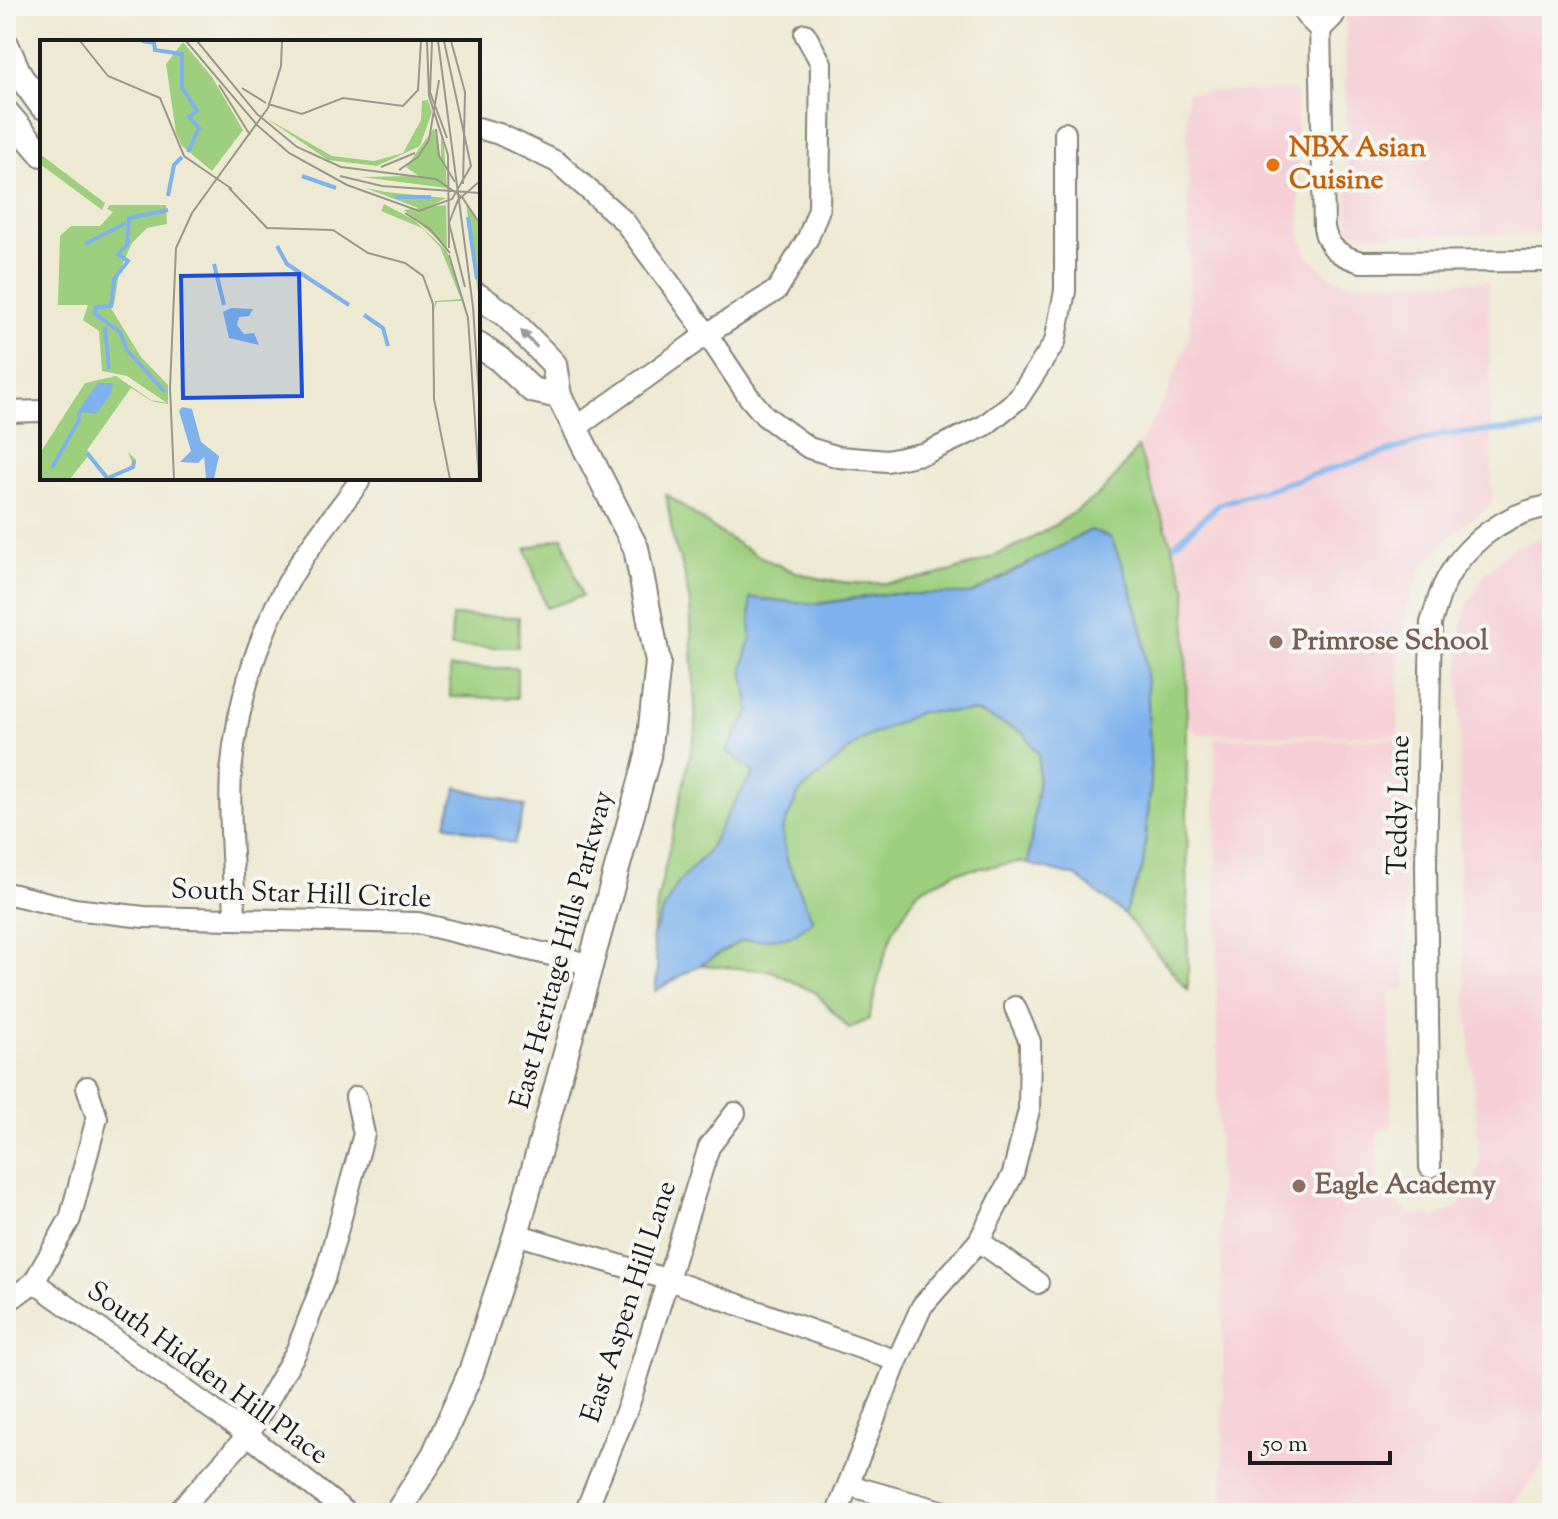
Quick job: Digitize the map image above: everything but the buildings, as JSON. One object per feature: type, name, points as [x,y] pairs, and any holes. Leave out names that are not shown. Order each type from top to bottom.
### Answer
[{"type":"street","points":[[1319,12],[1324,228],[1333,249],[1361,262],[1552,261]]},
{"type":"street","points":[[577,427],[707,334],[777,290],[808,238],[819,209],[821,63],[805,34]]},
{"type":"street","points":[[6,44],[20,76],[40,103]]},
{"type":"street","points":[[6,112],[40,152]]},
{"type":"street","points":[[480,129],[499,134],[557,162],[624,221],[765,416],[809,448],[839,457],[887,461],[926,453],[984,426],[1018,399],[1055,342],[1065,291],[1065,133]]},
{"type":"street","name":"East Heritage Hills Parkway","points":[[397,1513],[434,1455],[471,1372],[516,1234],[648,756],[658,662],[636,548],[559,396],[554,364],[506,315],[480,297]]},
{"type":"street","points":[[506,315],[486,342],[532,390],[559,396]]},
{"type":"street","points":[[6,412],[40,411]]},
{"type":"street","points":[[235,919],[231,774],[248,676],[272,614],[301,561],[359,482]]},
{"type":"street","name":"Teddy Lane","points":[[1430,1167],[1426,866],[1431,623],[1443,588],[1473,546],[1517,514],[1552,506]]},
{"type":"street","name":"South Star Hill Circle","points":[[6,893],[74,909],[144,917],[418,923],[592,965]]},
{"type":"street","points":[[837,1513],[922,1306],[979,1241],[1013,1174],[1029,1110],[1030,1042],[1015,1007]]},
{"type":"street","points":[[6,1303],[34,1282],[70,1219],[97,1118],[87,1087]]},
{"type":"street","points":[[177,1513],[248,1435],[296,1352],[324,1279],[364,1134],[356,1097]]},
{"type":"street","name":"East Aspen Hill Lane","points":[[585,1513],[629,1404],[709,1147],[735,1113]]},
{"type":"street","points":[[516,1234],[669,1280],[897,1361]]},
{"type":"street","points":[[979,1241],[1038,1283]]},
{"type":"street","name":"South Hidden Hill Place","points":[[34,1282],[248,1435],[347,1513]]},
{"type":"street","points":[[848,1485],[948,1513]]},
{"type":"shaded area","points":[[1346,6],[1552,6],[1552,234],[1359,235],[1347,227]]},
{"type":"shaded area","points":[[1296,91],[1300,232],[1307,255],[1333,278],[1351,282],[1489,281],[1492,504],[1451,535],[1422,569],[1409,603],[1400,641],[1398,736],[1198,734],[1188,725],[1186,587],[1138,447],[1164,401],[1190,336],[1187,92]]},
{"type":"shaded area","points":[[1552,535],[1552,1455],[1506,1513],[1223,1513],[1215,738],[1405,739],[1406,990],[1390,990],[1391,1129],[1377,1132],[1377,1186],[1409,1213],[1435,1217],[1456,1208],[1472,1189],[1480,1164],[1459,905],[1460,636],[1466,607],[1486,573],[1518,546]]},
{"type":"green space","points":[[1138,447],[1186,587],[1188,990],[1124,914],[1143,868],[1151,781],[1144,638],[1130,585],[1122,569],[1091,530],[971,594],[885,594],[817,604],[751,598],[751,639],[743,668],[750,711],[727,750],[754,773],[707,853],[678,883],[652,938],[696,728],[690,604],[683,567],[674,543],[666,494],[738,544],[785,568],[826,580],[867,583],[909,580],[950,572],[1029,539],[1099,494]]},
{"type":"green space","points":[[563,537],[582,596],[546,608],[526,549]]},
{"type":"green space","points":[[452,616],[519,617],[518,647],[451,647]]},
{"type":"green space","points":[[450,668],[517,668],[517,698],[450,697]]},
{"type":"green space","points":[[920,712],[977,712],[1024,733],[1039,755],[1028,864],[1019,862],[956,872],[918,891],[894,929],[869,1019],[849,1029],[816,993],[772,971],[701,965],[741,941],[790,937],[812,921],[787,861],[782,831],[799,793],[861,740]]},
{"type":"water","points":[[1091,530],[1111,538],[1130,585],[1144,638],[1151,781],[1143,868],[1124,914],[1077,877],[1028,864],[1039,755],[1024,733],[977,712],[920,712],[861,740],[799,793],[782,831],[787,861],[813,921],[790,937],[741,941],[655,991],[658,969],[652,938],[662,913],[678,883],[707,853],[754,773],[727,750],[750,711],[743,668],[751,639],[750,598],[817,604],[885,594],[971,594]]},
{"type":"water","points":[[457,787],[525,806],[514,844],[446,824]]},
{"type":"waterway","points":[[1175,544],[1219,504],[1444,434],[1552,427]]},
{"type":"place","name":"NBX Asian Cuisine","points":[[1273,165]]},
{"type":"place","name":"Primrose School","points":[[1276,642]]},
{"type":"place","name":"Eagle Academy","points":[[1299,1186]]}]
